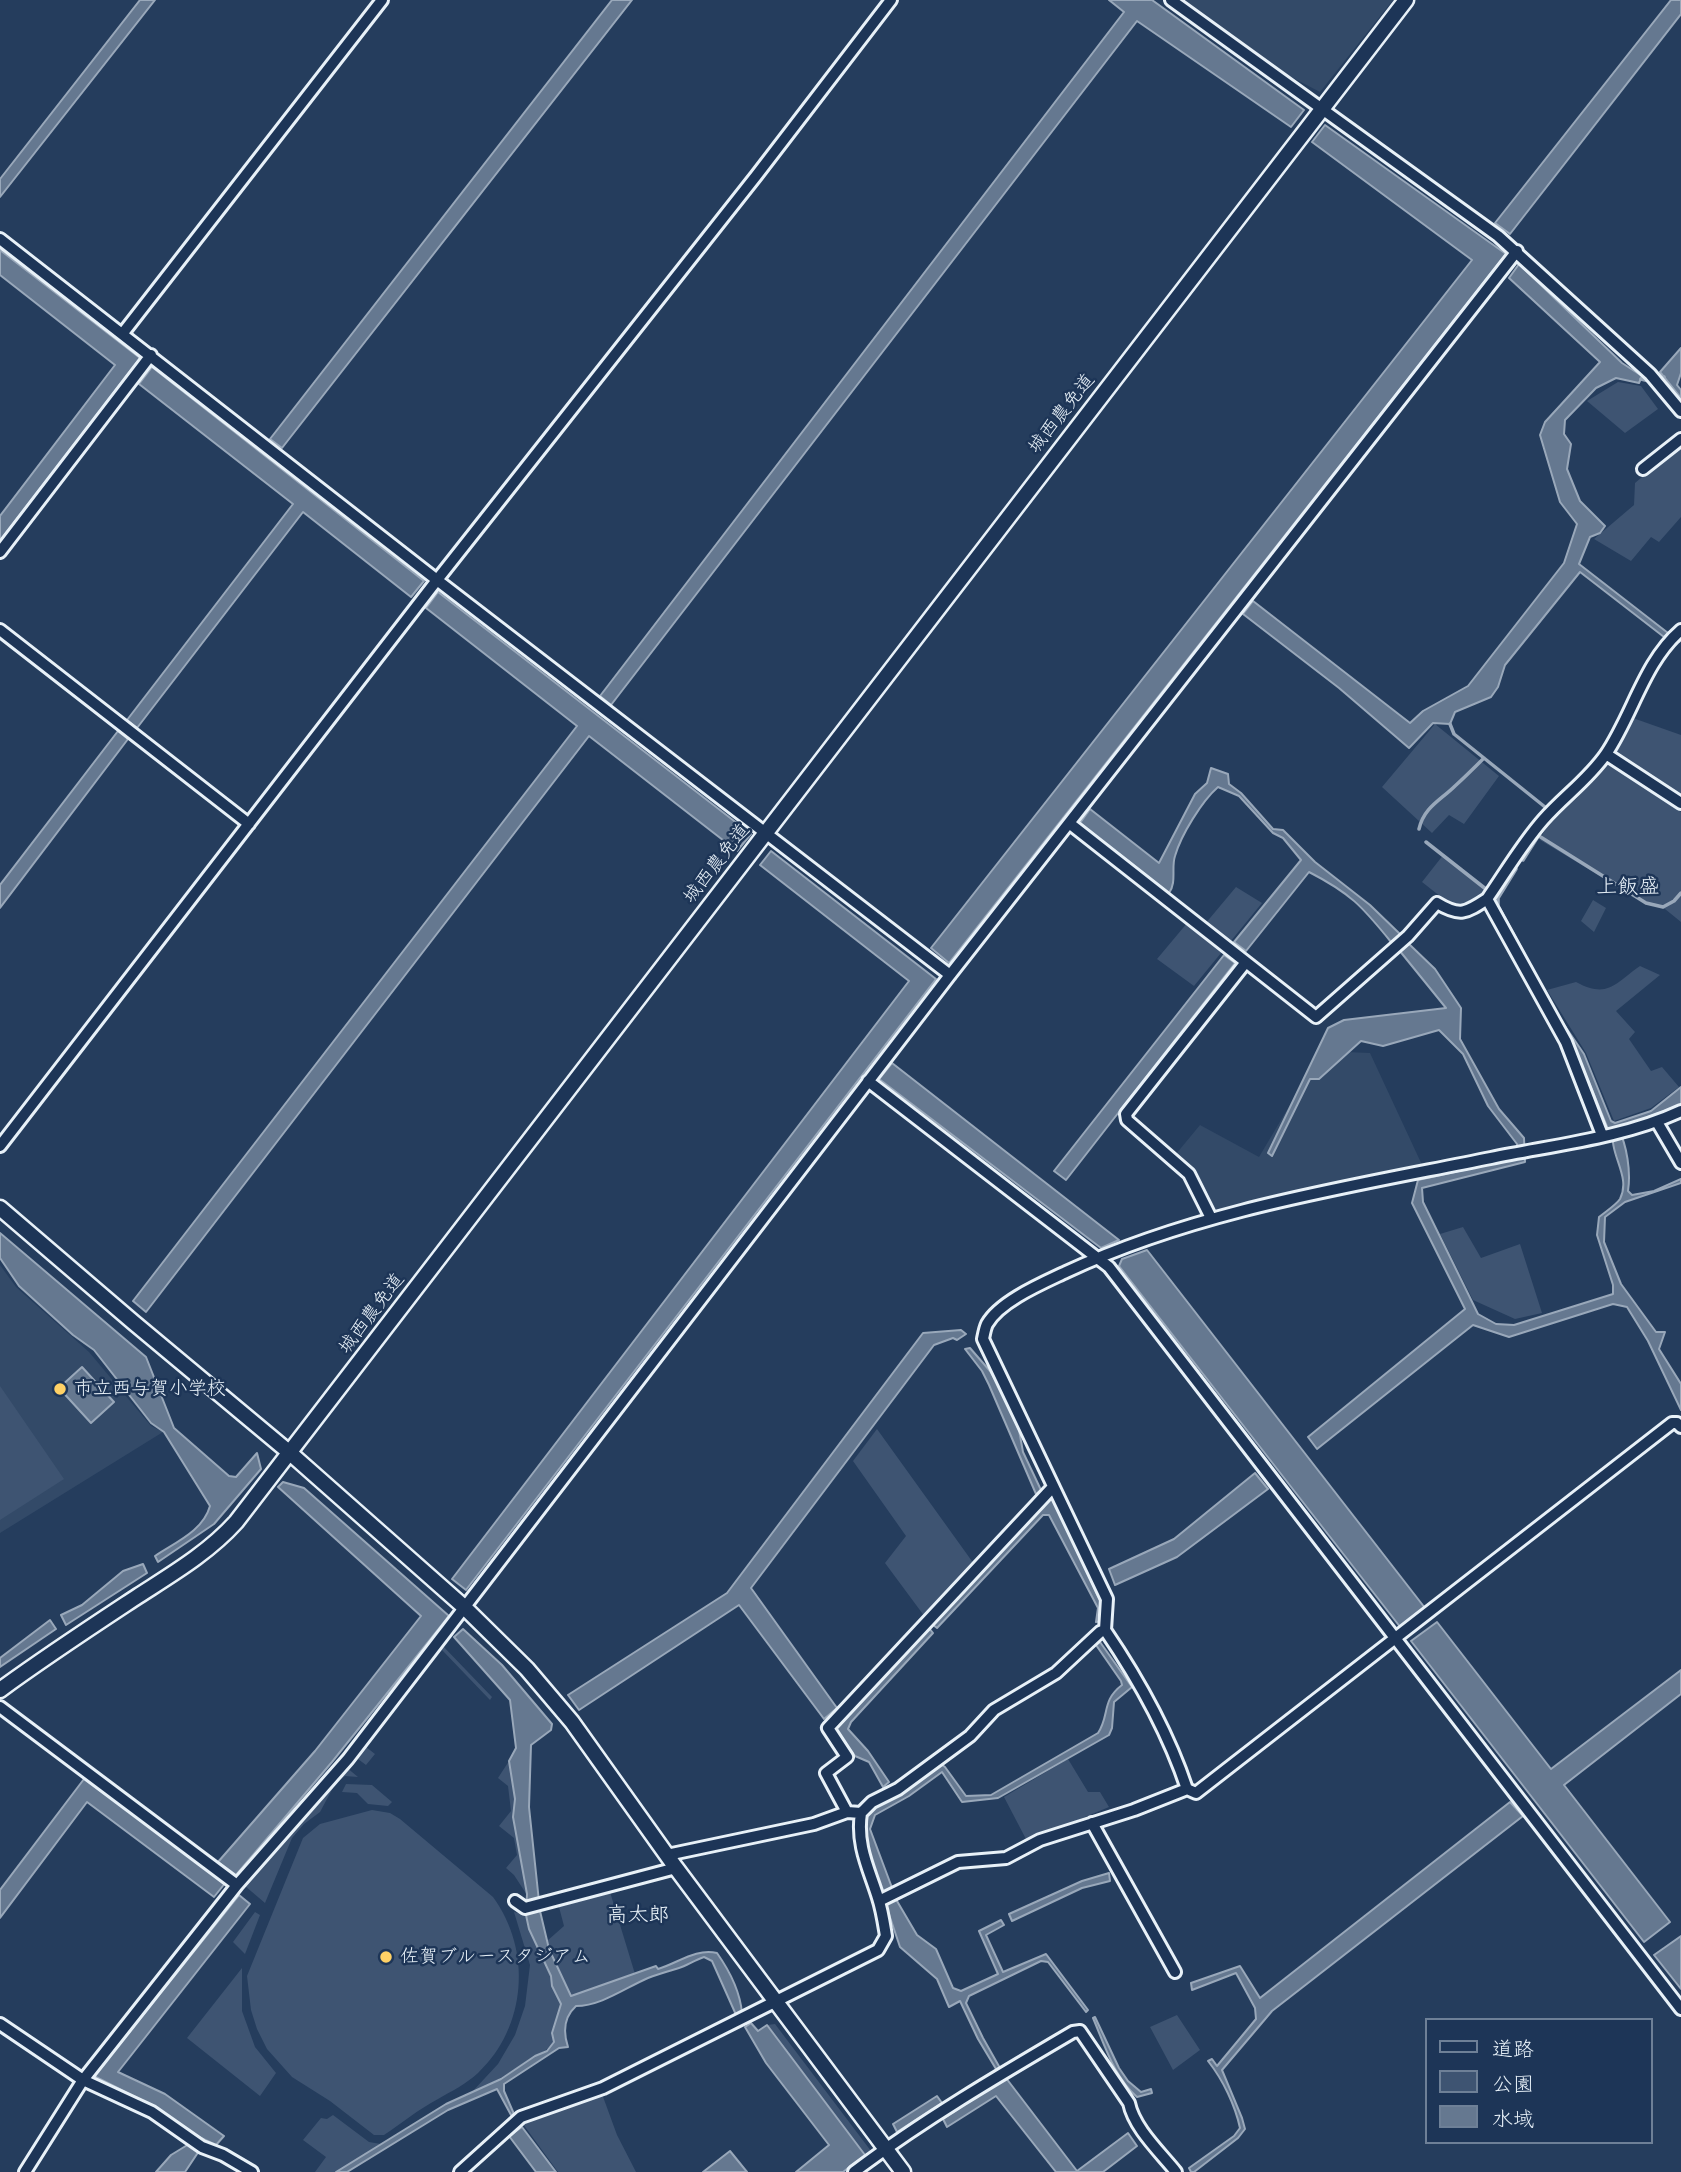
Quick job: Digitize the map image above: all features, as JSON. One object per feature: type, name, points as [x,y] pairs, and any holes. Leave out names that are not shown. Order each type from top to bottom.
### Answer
[{"type":"street","points":[[122,333],[382,0]]},
{"type":"street","points":[[0,1146],[437,580],[756,176],[891,0]]},
{"type":"street","points":[[1171,0],[1517,251],[1654,378],[1681,411]]},
{"type":"street","name":"城西農免道","points":[[0,1690],[220,1540],[290,1453],[1406,0]]},
{"type":"street","points":[[0,239],[950,975]]},
{"type":"street","points":[[25,2172],[83,2080],[237,1885],[348,1759],[950,975],[1517,251]]},
{"type":"street","points":[[0,552],[151,355]]},
{"type":"street","points":[[1643,468],[1681,439]]},
{"type":"street","points":[[1069,823],[1316,1017],[1408,936],[1437,903],[1452,913],[1469,911],[1487,899],[1543,820],[1574,792],[1606,754],[1654,663],[1681,630]]},
{"type":"street","points":[[2,636],[249,824]]},
{"type":"street","points":[[1606,754],[1681,803]]},
{"type":"street","points":[[1487,899],[1566,1042],[1612,1133]]},
{"type":"street","points":[[1211,1218],[1189,1174],[1127,1120],[1126,1114],[1246,962]]},
{"type":"street","points":[[868,1081],[1110,1267],[1681,2009]]},
{"type":"street","points":[[1187,1789],[1175,1753],[1137,1678],[1105,1630],[1107,1599],[983,1339],[987,1324],[1001,1308],[1044,1282],[1098,1257],[1211,1218],[1612,1133],[1657,1122],[1681,1111]]},
{"type":"street","points":[[1657,1122],[1681,1163]]},
{"type":"street","points":[[0,1208],[290,1453],[463,1606],[527,1669],[555,1701],[775,2003],[903,2172]]},
{"type":"street","points":[[881,1900],[958,1863],[1006,1858],[1040,1840],[1134,1810],[1187,1789],[1196,1793],[1672,1423],[1681,1427]]},
{"type":"street","points":[[847,1812],[826,1773],[847,1757],[828,1728],[1054,1487]]},
{"type":"street","points":[[460,2172],[521,2117],[603,2088],[878,1951],[886,1936],[881,1900],[861,1851],[858,1829],[861,1813],[872,1802],[898,1789],[970,1736],[994,1710],[1056,1673],[1105,1630]]},
{"type":"street","points":[[0,1707],[237,1885]]},
{"type":"street","points":[[667,1855],[814,1825],[847,1812],[861,1813]]},
{"type":"street","points":[[1092,1823],[1175,1972]]},
{"type":"street","points":[[515,1901],[525,1908],[676,1868]]},
{"type":"street","points":[[0,2024],[83,2080],[152,2112],[202,2147],[223,2155],[252,2172]]},
{"type":"street","points":[[854,2172],[998,2075],[1073,2032],[1080,2031],[1129,2103],[1130,2110],[1144,2132],[1176,2172]]},
{"type":"shaded area","points":[[1182,0],[1393,0],[1320,92],[1278,70]]},
{"type":"shaded area","points":[[1322,1051],[1370,1053],[1423,1167],[1203,1215],[1176,1154],[1200,1125],[1259,1157]]},
{"type":"shaded area","name":"市立西与賀小学校","points":[[0,1265],[16,1287],[89,1352],[151,1426],[163,1432],[0,1533]]},
{"type":"green space","points":[[1618,382],[1641,386],[1658,409],[1625,433],[1587,401]]},
{"type":"green space","points":[[1681,444],[1681,517],[1659,542],[1651,537],[1631,561],[1594,539],[1634,505],[1635,483]]},
{"type":"green space","points":[[1630,717],[1681,735],[1681,796],[1615,752]]},
{"type":"green space","points":[[1435,724],[1499,776],[1464,824],[1449,815],[1432,833],[1382,787]]},
{"type":"green space","points":[[1607,762],[1681,812],[1681,922],[1665,909],[1647,904],[1540,840],[1550,818],[1576,799]]},
{"type":"green space","points":[[1444,854],[1489,889],[1484,896],[1455,908],[1422,882]]},
{"type":"green space","points":[[1236,887],[1262,903],[1194,986],[1157,959],[1188,922],[1200,930]]},
{"type":"green space","points":[[1593,900],[1606,908],[1594,932],[1581,921]]},
{"type":"green space","points":[[1640,966],[1660,975],[1616,1011],[1635,1032],[1629,1039],[1651,1071],[1662,1067],[1679,1087],[1651,1108],[1614,1121],[1586,1053],[1547,990],[1576,982],[1603,989],[1617,983]]},
{"type":"green space","points":[[1463,1227],[1481,1258],[1520,1244],[1542,1313],[1515,1319],[1473,1300],[1440,1234]]},
{"type":"green space","points":[[0,1386],[64,1479],[0,1520]]},
{"type":"green space","points":[[877,1429],[974,1564],[925,1617],[885,1563],[906,1536],[853,1461]]},
{"type":"green space","points":[[441,1644],[492,1697],[490,1700],[442,1650],[366,1747],[375,1754],[366,1765],[354,1756]]},
{"type":"green space","points":[[1068,1759],[1088,1792],[1100,1792],[1109,1807],[1027,1841],[1004,1797]]},
{"type":"green space","points":[[509,1761],[515,1799],[513,1817],[527,1895],[506,1868],[517,1855],[514,1838],[499,1826],[511,1811],[508,1786],[498,1778]]},
{"type":"green space","points":[[346,1767],[358,1777],[345,1776],[335,1784],[320,1812],[292,1838],[265,1903],[245,1886]]},
{"type":"green space","points":[[346,1784],[372,1785],[392,1802],[388,1806],[368,1804],[357,1793],[342,1792]]},
{"type":"green space","name":"佐賀ブルースタジアム","points":[[372,1810],[390,1813],[400,1819],[493,1897],[506,1918],[514,1940],[519,1988],[515,2011],[506,2034],[478,2073],[384,2135],[374,2135],[330,2101],[292,2077],[267,2049],[251,2010],[247,1976],[303,1838],[320,1824]]},
{"type":"green space","points":[[610,1892],[635,1974],[571,1997],[547,1941],[564,1926],[559,1907]]},
{"type":"green space","points":[[255,1912],[260,1915],[245,1954],[233,1942]]},
{"type":"green space","points":[[514,1912],[526,1915],[561,2004],[552,2033],[554,2042],[546,2050],[502,2077],[472,2092],[498,2064],[515,2035],[525,2006],[530,1965]]},
{"type":"green space","points":[[242,1968],[242,2011],[255,2047],[276,2073],[260,2096],[187,2038]]},
{"type":"green space","points":[[1177,2015],[1200,2050],[1173,2070],[1150,2027]]},
{"type":"green space","points":[[775,2024],[871,2151],[865,2155],[767,2025]]},
{"type":"green space","points":[[602,2094],[617,2135],[636,2172],[558,2172],[523,2124]]},
{"type":"green space","points":[[333,2115],[369,2142],[381,2144],[336,2172],[315,2172],[326,2157],[303,2140],[321,2118],[327,2119]]},
{"type":"water","points":[[140,0],[155,0],[0,197],[0,179]]},
{"type":"water","points":[[612,0],[632,0],[282,448],[270,439]]},
{"type":"water","points":[[1109,0],[1152,0],[1304,110],[1291,127],[1137,21],[611,705],[600,696],[1124,12]]},
{"type":"water","points":[[1671,0],[1681,0],[1681,14],[1510,234],[1495,223]]},
{"type":"water","points":[[1325,125],[1506,254],[949,963],[931,948],[1472,260],[1312,142]]},
{"type":"water","points":[[0,250],[140,358],[0,541],[0,516],[115,365],[0,275]]},
{"type":"water","points":[[1519,264],[1622,363],[1642,376],[1639,383],[1616,378],[1596,388],[1565,420],[1564,434],[1571,444],[1567,469],[1580,501],[1605,526],[1600,533],[1590,537],[1579,564],[1668,633],[1664,637],[1580,572],[1505,665],[1498,687],[1491,697],[1455,712],[1450,724],[1433,723],[1409,748],[1339,688],[1243,614],[1253,601],[1410,723],[1423,711],[1468,686],[1564,563],[1577,524],[1560,502],[1540,435],[1545,422],[1600,362],[1509,278]]},
{"type":"water","points":[[1681,348],[1681,373],[1677,385],[1681,390],[1681,398],[1660,372]]},
{"type":"water","points":[[152,367],[424,581],[411,597],[303,512],[137,728],[127,720],[293,504],[139,384]]},
{"type":"water","points":[[438,592],[751,834],[737,851],[589,736],[146,1312],[133,1301],[577,726],[426,608]]},
{"type":"water","points":[[118,731],[128,739],[0,908],[0,885]]},
{"type":"water","points":[[1211,768],[1228,774],[1229,784],[1241,793],[1273,829],[1283,830],[1315,862],[1370,905],[1401,935],[1391,942],[1354,901],[1309,872],[1246,951],[1234,942],[1301,860],[1283,838],[1273,833],[1239,796],[1218,787],[1199,809],[1182,838],[1175,856],[1173,884],[1169,893],[1080,823],[1090,809],[1159,863],[1195,794],[1207,783]]},
{"type":"water","points":[[771,851],[936,979],[466,1590],[452,1579],[909,981],[760,865]]},
{"type":"water","points":[[1409,944],[1435,969],[1461,1008],[1460,1039],[1499,1109],[1524,1138],[1525,1162],[1422,1188],[1423,1202],[1478,1314],[1496,1324],[1514,1325],[1613,1294],[1613,1285],[1597,1235],[1599,1217],[1620,1199],[1623,1190],[1622,1173],[1614,1147],[1614,1128],[1608,1129],[1576,1051],[1556,1013],[1584,1054],[1611,1121],[1615,1123],[1651,1111],[1681,1087],[1681,1105],[1618,1128],[1628,1159],[1628,1191],[1632,1195],[1654,1191],[1681,1179],[1681,1183],[1625,1202],[1605,1217],[1604,1242],[1621,1284],[1656,1332],[1665,1332],[1659,1349],[1681,1384],[1681,1410],[1648,1341],[1627,1307],[1613,1304],[1509,1337],[1473,1325],[1317,1449],[1308,1437],[1465,1309],[1412,1203],[1418,1180],[1519,1158],[1517,1144],[1488,1106],[1463,1054],[1439,1030],[1383,1046],[1361,1041],[1319,1079],[1310,1079],[1272,1156],[1268,1153],[1328,1028],[1344,1020],[1446,1008],[1399,950]]},
{"type":"water","points":[[1224,955],[1235,963],[1066,1180],[1054,1171]]},
{"type":"water","points":[[892,1063],[1119,1240],[1101,1248],[879,1079]]},
{"type":"water","points":[[0,1233],[146,1357],[174,1428],[229,1476],[236,1477],[257,1453],[261,1469],[214,1524],[158,1562],[155,1556],[195,1529],[210,1506],[164,1432],[151,1423],[94,1350],[73,1335],[19,1286],[0,1258]]},
{"type":"water","points":[[1147,1250],[1425,1608],[1401,1628],[1119,1266],[1122,1259]]},
{"type":"water","points":[[961,1330],[966,1334],[957,1340],[953,1338],[934,1345],[751,1588],[837,1708],[824,1719],[739,1605],[579,1710],[568,1695],[727,1593],[923,1333]]},
{"type":"water","points":[[970,1348],[990,1371],[1003,1393],[1019,1430],[1023,1452],[1041,1490],[1036,1494],[989,1385],[965,1349]]},
{"type":"water","points":[[82,1367],[114,1402],[91,1423],[59,1388]]},
{"type":"water","points":[[1255,1473],[1268,1489],[1177,1557],[1115,1585],[1109,1569],[1174,1539]]},
{"type":"water","points":[[283,1482],[304,1488],[449,1616],[332,1762],[236,1875],[218,1862],[315,1751],[421,1616],[278,1487]]},
{"type":"water","points":[[1048,1500],[1054,1500],[1103,1607],[1102,1621],[1096,1622],[1098,1608],[1049,1515],[1043,1515],[937,1628],[932,1624]]},
{"type":"water","points":[[143,1564],[147,1573],[66,1625],[61,1615],[82,1605],[123,1571]]},
{"type":"water","points":[[50,1620],[56,1629],[0,1667],[0,1658]]},
{"type":"water","points":[[1437,1622],[1551,1769],[1681,1670],[1681,1694],[1564,1785],[1670,1922],[1644,1942],[1411,1641]]},
{"type":"water","points":[[929,1628],[933,1633],[851,1722],[848,1729],[868,1751],[889,1782],[883,1787],[869,1762],[855,1756],[834,1730]]},
{"type":"water","points":[[463,1629],[502,1665],[552,1724],[551,1730],[531,1745],[529,1807],[540,1911],[549,1949],[571,1996],[656,1966],[658,1969],[694,1954],[709,1952],[717,1953],[730,1974],[742,2013],[737,2017],[712,1961],[704,1957],[648,1978],[604,2000],[576,2006],[566,2025],[568,2047],[559,2048],[504,2084],[504,2091],[514,2114],[511,2115],[497,2089],[448,2110],[347,2172],[336,2172],[446,2104],[501,2079],[547,2051],[554,2042],[552,2033],[561,2004],[529,1929],[526,1915],[527,1894],[513,1817],[515,1799],[509,1761],[516,1748],[510,1700],[454,1637]]},
{"type":"water","points":[[1100,1642],[1132,1687],[1114,1702],[1109,1735],[998,1798],[962,1802],[942,1772],[909,1796],[875,1815],[870,1829],[897,1901],[917,1935],[936,1949],[953,1988],[961,1991],[998,1974],[979,1931],[1001,1920],[1004,1925],[986,1935],[1003,1972],[1046,1954],[1088,2010],[1086,2012],[1048,1962],[1041,1961],[969,1996],[966,2003],[1000,2068],[996,2069],[960,2001],[949,2007],[937,1979],[900,1947],[861,1831],[867,1812],[905,1790],[941,1764],[966,1796],[991,1795],[1098,1733],[1108,1702],[1122,1685],[1096,1645]]},
{"type":"water","points":[[84,1779],[226,1882],[214,1897],[87,1802],[0,1918],[0,1890]]},
{"type":"water","points":[[1510,1802],[1523,1816],[1272,2011],[1222,2070],[1245,2129],[1238,2138],[1191,2172],[1189,2168],[1234,2136],[1240,2128],[1228,2093],[1208,2061],[1212,2059],[1217,2066],[1256,2019],[1255,2008],[1236,1973],[1192,1990],[1191,1983],[1240,1966],[1260,1998]]},
{"type":"water","points":[[1109,1873],[1110,1881],[1082,1888],[1012,1921],[1009,1914],[1082,1881]]},
{"type":"water","points":[[239,1895],[250,1904],[118,2072],[165,2094],[224,2136],[216,2145],[199,2137],[157,2108],[94,2076]]},
{"type":"water","points":[[1681,1936],[1681,1989],[1654,1955]]},
{"type":"water","points":[[1095,2017],[1128,2081],[1141,2092],[1151,2089],[1152,2093],[1137,2097],[1122,2080],[1106,2050],[1093,2018]]},
{"type":"water","points":[[751,2023],[758,2031],[767,2025],[865,2155],[843,2172],[796,2172],[829,2145],[766,2063],[745,2027]]},
{"type":"water","points":[[1006,2078],[1077,2171],[1128,2133],[1137,2146],[1103,2172],[1056,2172],[996,2096],[947,2127],[943,2119]]},
{"type":"water","points":[[937,2096],[942,2103],[897,2132],[893,2124]]},
{"type":"water","points":[[522,2127],[556,2172],[536,2172],[509,2136]]},
{"type":"water","points":[[189,2144],[199,2151],[185,2172],[156,2172],[171,2155]]},
{"type":"water","points":[[730,2151],[747,2172],[703,2172]]},
{"type":"waterway","points":[[1641,379],[1649,381],[1664,377]]},
{"type":"waterway","points":[[1450,724],[1454,734],[1545,807]]},
{"type":"waterway","points":[[1419,829],[1429,809],[1484,758]]},
{"type":"waterway","points":[[1523,860],[1544,827]]},
{"type":"waterway","points":[[1539,836],[1646,903],[1663,907],[1681,893]]},
{"type":"waterway","points":[[1426,842],[1487,890]]},
{"type":"waterway","points":[[1516,869],[1498,898],[1498,906],[1524,954]]},
{"type":"waterway","points":[[1530,965],[1556,1013]]},
{"type":"place","name":"市立西与賀小学校","points":[[60,1389]]},
{"type":"place","name":"佐賀ブルースタジアム","points":[[386,1957]]},
{"type":"district","name":"上飯盛","points":[[1628,888]]},
{"type":"district","name":"高太郎","points":[[638,1916]]}]
